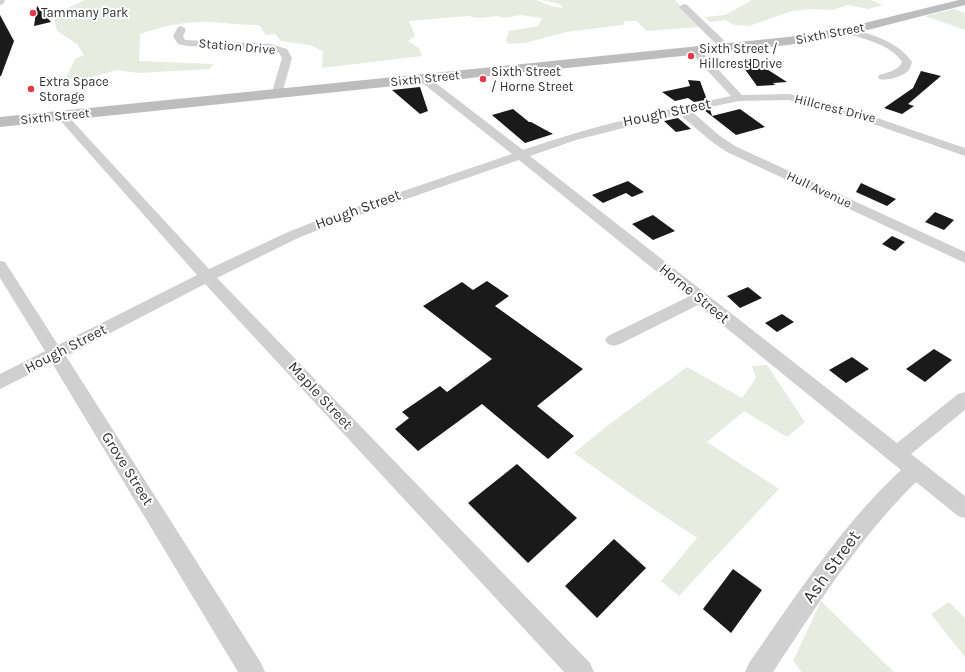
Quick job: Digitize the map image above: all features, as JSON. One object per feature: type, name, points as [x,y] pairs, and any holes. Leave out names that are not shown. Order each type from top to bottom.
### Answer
[{"type":"main road","name":"Sixth Street","points":[[0,122],[424,80],[806,39],[848,31],[965,2]]},
{"type":"street","points":[[684,7],[726,48]]},
{"type":"street","name":"Station Drive","points":[[181,29],[178,36],[182,42],[270,47],[283,51],[287,58],[276,95]]},
{"type":"street","points":[[848,31],[895,50],[904,56],[907,62],[904,69],[895,74],[883,76]]},
{"type":"street","points":[[695,51],[739,98]]},
{"type":"street","name":"Horne Street","points":[[424,80],[520,154],[698,298],[965,509]]},
{"type":"street","name":"Hillcrest Drive","points":[[739,98],[789,97],[839,108],[965,152]]},
{"type":"street","name":"Hough Street","points":[[0,382],[207,277],[293,235],[326,222],[520,154],[608,127],[739,98]]},
{"type":"street","name":"Hull Avenue","points":[[682,110],[716,139],[731,149],[965,258]]},
{"type":"street","name":"Maple Street","points":[[62,116],[207,277],[582,672]]},
{"type":"street","name":"Grove Street","points":[[0,266],[122,460],[252,672]]},
{"type":"street","points":[[614,340],[698,298]]},
{"type":"street","points":[[896,455],[965,399]]},
{"type":"street","name":"Ash Street","points":[[758,672],[833,563],[885,498],[914,469]]},
{"type":"shaded area","points":[[85,0],[536,0],[551,6],[563,8],[560,4],[542,0],[675,0],[700,27],[646,31],[637,21],[625,21],[623,25],[566,32],[525,43],[508,44],[506,40],[509,31],[538,26],[542,18],[520,15],[505,18],[497,16],[479,18],[468,16],[409,21],[415,36],[408,41],[419,48],[422,56],[322,68],[323,51],[309,45],[281,41],[275,34],[266,35],[259,25],[194,22],[167,26],[140,34],[139,61],[214,64],[209,69],[138,73],[117,70],[88,78],[65,80],[75,59],[84,55],[77,44],[57,31],[54,20],[64,13],[66,9]]},
{"type":"shaded area","points":[[752,0],[870,0],[883,5],[868,9],[848,5],[833,10],[809,9],[792,11],[749,26],[734,25],[725,20],[711,22],[704,17],[725,15]]},
{"type":"shaded area","points":[[954,9],[965,13],[965,30],[925,16]]},
{"type":"shaded area","points":[[767,365],[805,422],[787,437],[744,411],[707,442],[779,489],[679,596],[661,581],[697,538],[637,498],[574,453],[611,423],[687,367],[742,398],[756,378],[752,366]]},
{"type":"shaded area","points":[[821,601],[894,672],[802,672],[793,661]]},
{"type":"shaded area","points":[[949,602],[965,618],[965,657],[931,614]]},
{"type":"building","points":[[37,6],[51,22],[34,26]]},
{"type":"building","points":[[0,15],[14,41],[1,76],[0,76]]},
{"type":"building","points":[[751,59],[787,82],[773,83],[775,85],[757,86],[739,61]]},
{"type":"building","points":[[921,71],[941,76],[908,104],[914,106],[902,114],[884,108],[913,88]]},
{"type":"building","points":[[688,80],[700,81],[707,100],[694,102],[688,98],[675,101],[662,92],[690,86]]},
{"type":"building","points":[[420,87],[428,111],[420,114],[392,90]]},
{"type":"building","points":[[513,109],[529,122],[553,134],[525,143],[492,115]]},
{"type":"building","points":[[710,109],[712,116],[740,109],[765,127],[736,135],[704,110]]},
{"type":"building","points":[[678,118],[691,129],[676,132],[664,121]]},
{"type":"building","points":[[628,181],[644,192],[632,197],[626,193],[603,203],[592,195]]},
{"type":"building","points":[[861,183],[896,199],[887,206],[856,192]]},
{"type":"building","points":[[935,212],[954,220],[944,230],[925,222]]},
{"type":"building","points":[[653,215],[675,231],[653,240],[632,224]]},
{"type":"building","points":[[892,236],[905,242],[895,251],[882,244]]},
{"type":"building","points":[[487,281],[509,296],[495,306],[583,369],[537,406],[574,436],[548,459],[482,404],[418,451],[395,429],[409,418],[402,412],[440,386],[447,392],[492,359],[423,306],[462,282],[473,290]]},
{"type":"building","points":[[748,287],[762,298],[740,308],[727,296]]},
{"type":"building","points":[[782,314],[794,322],[777,332],[765,323]]},
{"type":"building","points":[[934,349],[952,360],[925,382],[906,369]]},
{"type":"building","points":[[852,357],[869,369],[846,383],[829,370]]},
{"type":"building","points":[[517,464],[577,518],[528,563],[468,503]]},
{"type":"building","points":[[614,539],[646,568],[597,618],[565,586]]},
{"type":"building","points":[[733,569],[762,590],[731,633],[703,609]]},
{"type":"place","name":"Tammany Park","points":[[33,13]]},
{"type":"place","name":"Sixth Street / Hillcrest Drive","points":[[691,56]]},
{"type":"place","name":"Sixth Street / Horne Street","points":[[483,79]]},
{"type":"place","name":"Extra Space Storage","points":[[31,89]]}]
